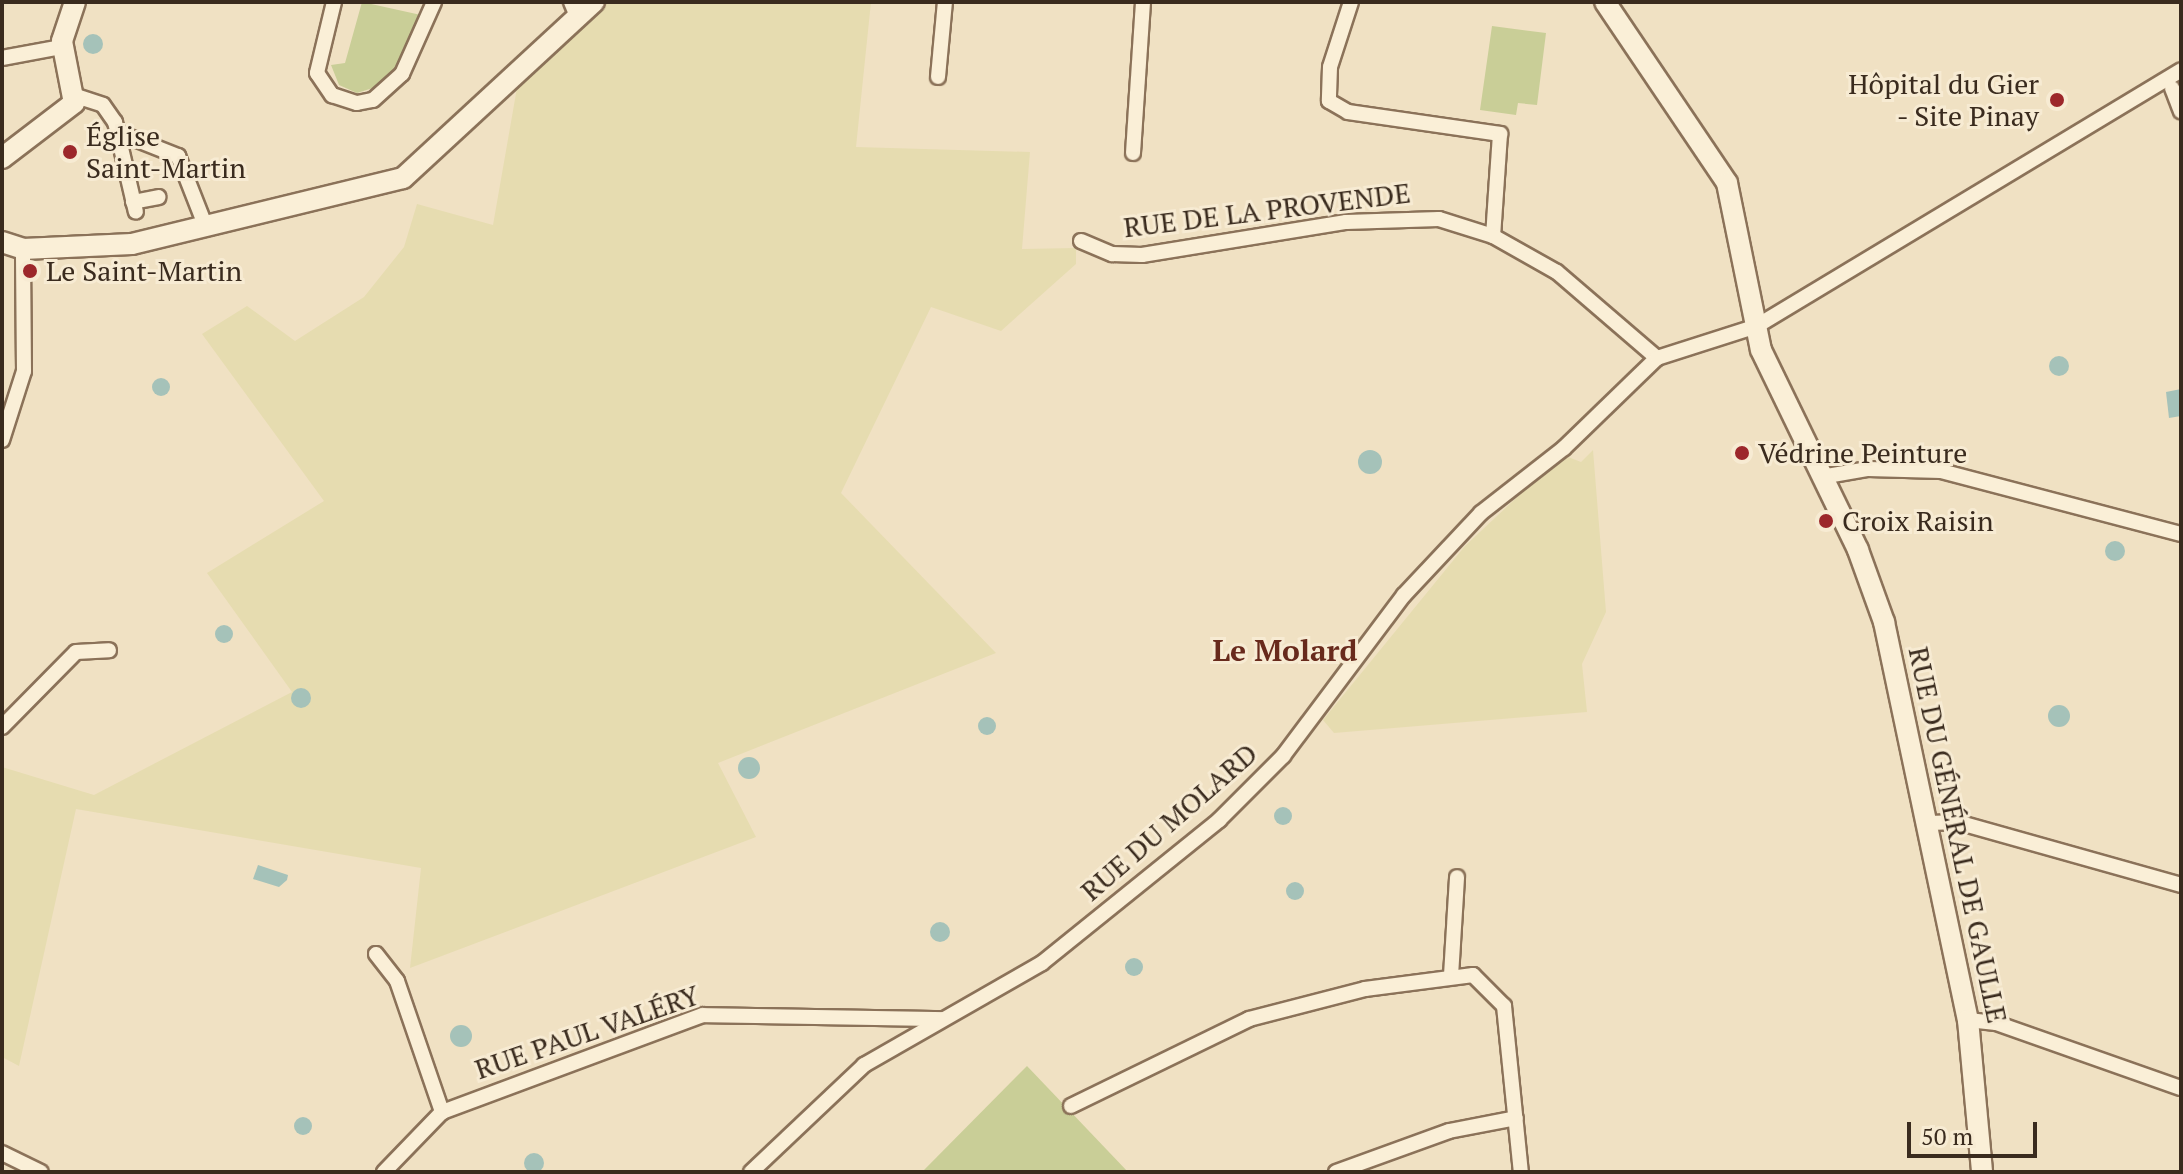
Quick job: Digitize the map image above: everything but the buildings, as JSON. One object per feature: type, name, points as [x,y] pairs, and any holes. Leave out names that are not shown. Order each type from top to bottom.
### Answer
[{"type":"street","points":[[75,2],[62,47],[76,96]]},
{"type":"street","points":[[334,2],[317,73],[332,95],[357,103],[373,100],[402,74],[434,2]]},
{"type":"street","points":[[2,242],[23,249],[132,244],[412,174],[573,8],[594,2]]},
{"type":"street","points":[[938,77],[945,2]]},
{"type":"street","points":[[1133,153],[1143,2]]},
{"type":"street","points":[[1351,2],[1330,67],[1329,101],[1348,112],[1500,134],[1493,236]]},
{"type":"street","name":"RUE DU GÉNÉRAL DE GAULLE","points":[[1605,2],[1727,183],[1757,326],[1774,385],[1821,477],[1884,622],[1930,823],[1968,1020],[1982,1172]]},
{"type":"street","points":[[2,58],[62,47]]},
{"type":"street","name":"RUE DU MOLARD","points":[[751,1172],[864,1065],[1042,963],[1219,820],[1283,756],[1404,595],[1481,513],[1564,448],[1657,358],[1757,326],[2181,70]]},
{"type":"street","points":[[2172,88],[2181,111]]},
{"type":"street","points":[[76,96],[103,105],[117,132],[134,207],[159,197]]},
{"type":"street","points":[[2,158],[76,96]]},
{"type":"street","points":[[117,132],[167,148],[183,162],[205,225]]},
{"type":"street","name":"RUE DE LA PROVENDE","points":[[1081,241],[1112,254],[1142,255],[1419,217],[1493,236],[1599,302],[1657,358]]},
{"type":"street","points":[[2,440],[24,371],[23,249]]},
{"type":"street","points":[[1821,477],[1868,469],[1949,472],[2181,534]]},
{"type":"street","points":[[2,727],[68,658],[86,649],[109,650]]},
{"type":"street","points":[[1930,823],[1957,822],[2181,885]]},
{"type":"street","points":[[1451,976],[1457,877]]},
{"type":"street","points":[[376,954],[397,981],[442,1112]]},
{"type":"street","points":[[1071,1106],[1249,1019],[1451,976],[1473,975],[1498,993],[1521,1172]]},
{"type":"street","name":"RUE PAUL VALÉRY","points":[[384,1172],[442,1112],[703,1015],[942,1019]]},
{"type":"street","points":[[1968,1020],[1996,1023],[2181,1088]]},
{"type":"street","points":[[1336,1172],[1449,1131],[1516,1118]]},
{"type":"street","points":[[2,1153],[33,1170]]},
{"type":"shaded area","points":[[606,2],[871,2],[856,147],[1030,152],[1022,249],[1076,248],[1076,264],[1001,331],[931,307],[841,493],[996,653],[718,763],[756,837],[410,968],[421,868],[76,809],[19,1066],[2,1057],[2,767],[94,795],[292,692],[207,573],[324,501],[202,334],[247,306],[295,341],[364,297],[404,247],[417,204],[493,225],[518,82]]},
{"type":"shaded area","points":[[1593,450],[1606,612],[1582,664],[1587,712],[1334,733],[1323,720],[1465,546],[1529,486],[1568,457],[1581,462]]},
{"type":"green space","points":[[362,2],[421,15],[399,65],[379,86],[357,93],[339,85],[331,65],[345,63]]},
{"type":"green space","points":[[1492,26],[1546,33],[1537,105],[1518,103],[1516,115],[1480,110]]},
{"type":"green space","points":[[1027,1066],[1128,1172],[922,1172]]},
{"type":"water","points":[[93,34],[100,37],[103,44],[100,51],[93,54],[86,51],[83,44],[86,37]]},
{"type":"water","points":[[2059,356],[2066,359],[2069,366],[2066,373],[2059,376],[2052,373],[2049,366],[2052,359]]},
{"type":"water","points":[[161,378],[170,387],[161,396],[152,387]]},
{"type":"water","points":[[2181,389],[2181,416],[2169,418],[2166,392]]},
{"type":"water","points":[[1370,450],[1378,454],[1382,462],[1378,470],[1370,474],[1362,470],[1358,462],[1362,454]]},
{"type":"water","points":[[2111,541],[2119,541],[2125,551],[2119,561],[2111,561],[2105,555],[2105,547]]},
{"type":"water","points":[[220,625],[228,625],[233,634],[231,641],[220,643],[215,638],[215,630]]},
{"type":"water","points":[[301,688],[308,691],[311,698],[308,705],[301,708],[294,705],[291,698],[294,691]]},
{"type":"water","points":[[2059,705],[2067,708],[2070,716],[2067,724],[2059,727],[2051,724],[2048,716],[2051,708]]},
{"type":"water","points":[[983,717],[991,717],[996,726],[994,733],[983,735],[978,730],[978,722]]},
{"type":"water","points":[[749,757],[757,760],[760,768],[757,776],[749,779],[741,776],[738,768],[741,760]]},
{"type":"water","points":[[1279,807],[1287,807],[1292,816],[1290,823],[1279,825],[1274,820],[1274,812]]},
{"type":"water","points":[[258,865],[288,875],[287,880],[279,887],[253,879]]},
{"type":"water","points":[[1291,882],[1299,882],[1304,891],[1302,898],[1291,900],[1286,895],[1286,887]]},
{"type":"water","points":[[940,922],[947,925],[950,932],[947,939],[940,942],[933,939],[930,932],[933,925]]},
{"type":"water","points":[[1134,958],[1143,967],[1134,976],[1125,967]]},
{"type":"water","points":[[461,1025],[469,1028],[472,1036],[469,1044],[461,1047],[453,1044],[450,1036],[453,1028]]},
{"type":"water","points":[[299,1117],[307,1117],[312,1126],[310,1133],[299,1135],[294,1130],[294,1122]]},
{"type":"water","points":[[534,1153],[541,1156],[544,1163],[541,1170],[534,1173],[527,1170],[524,1163],[527,1156]]},
{"type":"place","name":"Hôpital du Gier - Site Pinay","points":[[2057,100]]},
{"type":"place","name":"Église Saint-Martin","points":[[70,152]]},
{"type":"place","name":"Le Saint-Martin","points":[[30,271]]},
{"type":"place","name":"Védrine Peinture","points":[[1742,453]]},
{"type":"place","name":"Croix Raisin","points":[[1826,521]]},
{"type":"district","name":"Le Molard","points":[[1285,650]]}]
